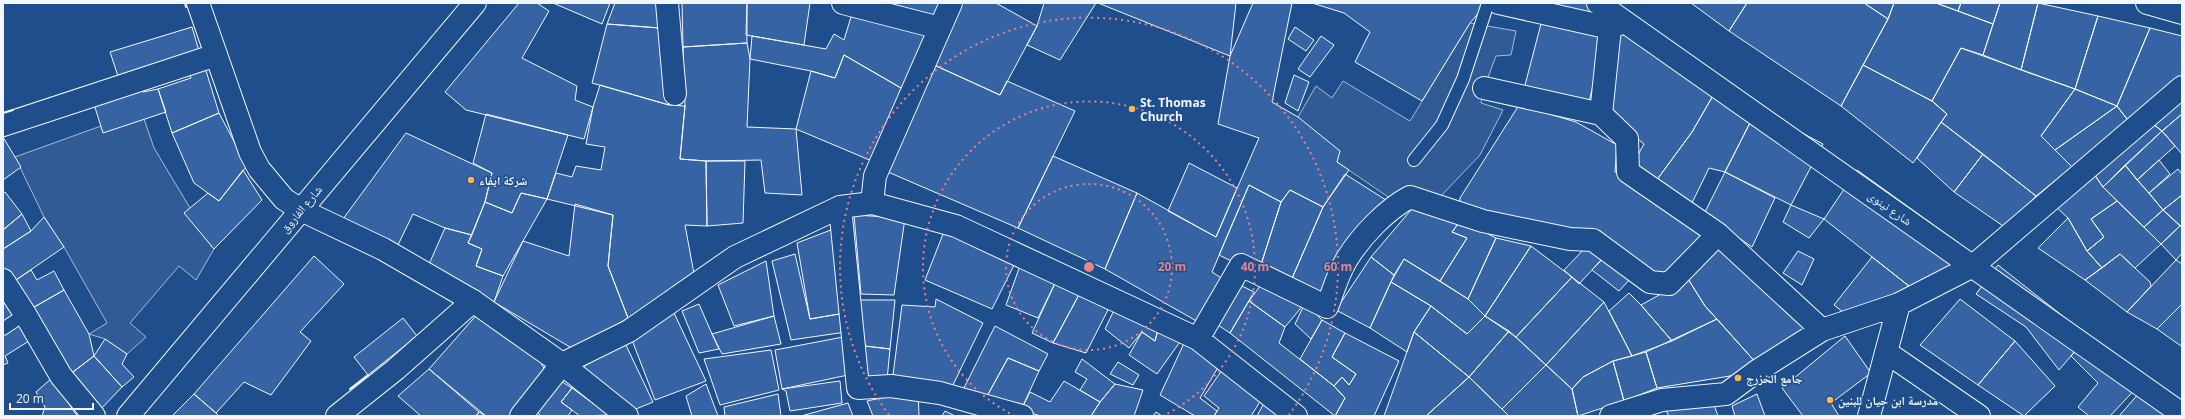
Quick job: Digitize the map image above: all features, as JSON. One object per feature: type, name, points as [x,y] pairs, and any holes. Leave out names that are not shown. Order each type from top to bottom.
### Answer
[{"type":"street","points":[[198,3],[250,152],[259,169],[284,199],[301,210],[383,249],[473,301],[562,364],[627,416]]},
{"type":"street","name":"شارع الفاروق","points":[[128,416],[474,3]]},
{"type":"street","points":[[667,3],[675,94]]},
{"type":"street","points":[[843,3],[940,28]]},
{"type":"street","points":[[872,203],[875,176],[951,3]]},
{"type":"street","points":[[1499,3],[1617,25],[1601,114]]},
{"type":"street","name":"شارع نينوى","points":[[1598,3],[1617,25],[1973,266],[2182,414]]},
{"type":"street","points":[[2147,3],[2182,13]]},
{"type":"street","points":[[3,125],[216,55]]},
{"type":"street","points":[[1612,416],[1662,400],[1726,394],[1758,371],[1822,330],[1899,304],[1973,266],[2182,87]]},
{"type":"street","points":[[1484,88],[1601,114],[1627,139],[1628,172],[1718,234],[1822,330]]},
{"type":"street","points":[[1198,339],[1241,266],[1327,307],[1347,259],[1375,224],[1397,204],[1410,196],[1483,221],[1570,239],[1593,240],[1633,271],[1650,282],[1669,284],[1718,234]]},
{"type":"street","points":[[521,416],[562,364],[629,331],[735,257],[840,207],[872,203],[956,226],[1198,339],[1296,416]]},
{"type":"street","points":[[840,207],[858,388],[891,386],[940,393],[1022,416]]},
{"type":"street","points":[[3,280],[25,314],[61,376],[94,416]]},
{"type":"street","points":[[337,416],[396,369],[473,301]]},
{"type":"street","points":[[1869,416],[1899,304]]},
{"type":"street","points":[[1886,352],[1979,416]]},
{"type":"lane","points":[[1414,160],[1442,125],[1463,79],[1488,3]]},
{"type":"lane","points":[[3,329],[25,314]]},
{"type":"shaded area","points":[[1470,23],[1516,31],[1511,55],[1496,56],[1484,88],[1481,103],[1503,110],[1480,155],[1440,197],[1397,203],[1337,162],[1298,117],[1316,86],[1332,98],[1343,81],[1410,121]]},
{"type":"shaded area","points":[[144,119],[154,148],[190,208],[185,213],[214,249],[196,280],[179,266],[130,323],[146,337],[127,354],[105,339],[89,334],[107,323],[64,247],[44,217],[15,157],[101,126],[103,132]]},
{"type":"building","points":[[519,3],[537,3],[549,11],[522,58],[577,86],[575,100],[593,107],[584,139],[466,110],[445,92]]},
{"type":"building","points":[[553,3],[610,3],[602,24]]},
{"type":"building","points":[[615,3],[657,3],[660,28],[607,24]]},
{"type":"building","points":[[682,3],[747,3],[747,43],[683,47]]},
{"type":"building","points":[[747,3],[810,3],[804,45],[746,35]]},
{"type":"building","points":[[865,3],[946,3],[941,24]]},
{"type":"building","points":[[957,3],[996,3],[1037,26],[1000,95],[930,63]]},
{"type":"building","points":[[1044,3],[1096,3],[1060,60],[1027,45],[1037,26]]},
{"type":"building","points":[[1098,3],[1236,3],[1230,56]]},
{"type":"building","points":[[1253,3],[1292,3],[1272,102],[1298,117],[1340,151],[1337,162],[1349,170],[1323,207],[1290,190],[1281,202],[1249,185],[1212,272],[1226,281],[1200,323],[1105,269],[1137,193],[1216,237],[1259,138],[1218,124],[1230,56]]},
{"type":"building","points":[[1312,3],[1486,4],[1470,23],[1422,101],[1355,62],[1370,32],[1344,13]]},
{"type":"building","points":[[1538,3],[1613,3],[1613,20]]},
{"type":"building","points":[[1691,3],[1747,3],[1729,31]]},
{"type":"building","points":[[1747,3],[1864,3],[1888,19],[1841,106],[1729,31]]},
{"type":"building","points":[[1864,3],[1894,3],[1888,19]]},
{"type":"building","points":[[1894,3],[1936,3],[1993,24],[1983,55],[1961,48],[1932,101],[1863,65],[1888,19]]},
{"type":"building","points":[[1936,3],[1961,3],[1958,11]]},
{"type":"building","points":[[1961,3],[2000,3],[1993,24],[1958,11]]},
{"type":"building","points":[[2000,3],[2038,3],[2021,70],[1983,55]]},
{"type":"building","points":[[2038,3],[2098,16],[2075,89],[2021,70]]},
{"type":"building","points":[[1543,16],[1605,34],[1589,102],[1524,89]]},
{"type":"building","points":[[2098,16],[2150,28],[2117,106],[2075,89]]},
{"type":"building","points":[[851,17],[933,31],[903,89],[844,55],[835,78],[811,71],[750,59],[752,36],[826,49],[834,34],[844,40]]},
{"type":"building","points":[[607,24],[660,28],[669,105],[592,83]]},
{"type":"building","points":[[192,27],[199,51],[118,76],[110,52]]},
{"type":"building","points":[[1295,27],[1314,40],[1306,51],[1288,39]]},
{"type":"building","points":[[2150,28],[2182,36],[2182,75],[2130,123],[2117,106]]},
{"type":"building","points":[[1615,32],[1668,43],[1722,80],[1692,132],[1656,181],[1633,164],[1644,144],[1606,113]]},
{"type":"building","points":[[1321,36],[1334,45],[1310,77],[1298,69]]},
{"type":"building","points":[[747,43],[750,59],[747,127],[796,129],[802,195],[765,193],[761,160],[706,161],[680,159],[685,106],[683,47]]},
{"type":"building","points":[[1961,48],[2075,89],[2041,136],[2072,167],[2036,196],[1941,122],[1947,114],[1932,101]]},
{"type":"building","points":[[844,55],[906,91],[872,161],[796,129],[811,71],[835,78]]},
{"type":"building","points":[[204,64],[219,113],[172,133],[158,89],[191,78],[188,71]]},
{"type":"building","points":[[934,65],[1000,95],[1007,81],[1075,111],[1018,228],[888,172]]},
{"type":"building","points":[[1863,65],[1932,101],[1947,114],[1913,163],[1841,106]]},
{"type":"building","points":[[1294,75],[1309,82],[1298,111],[1285,103]]},
{"type":"building","points":[[1722,80],[1757,109],[1725,172],[1709,168],[1691,205],[1656,181],[1692,132]]},
{"type":"building","points":[[140,84],[143,92],[158,89],[166,112],[103,133],[93,101]]},
{"type":"building","points":[[600,85],[669,105],[685,106],[680,159],[706,161],[707,226],[685,225],[695,279],[628,318],[608,266],[613,215],[547,199],[556,173],[572,177],[576,166],[601,170],[605,147],[586,144],[593,107]]},
{"type":"building","points":[[2075,89],[2117,106],[2055,150],[2041,136]]},
{"type":"building","points":[[2182,94],[2182,114],[2162,131],[2149,121]]},
{"type":"building","points":[[1519,105],[1576,122],[1617,145],[1615,172],[1709,232],[1658,281],[1593,233],[1460,208],[1460,198]]},
{"type":"building","points":[[2117,106],[2130,123],[2072,167],[2055,150]]},
{"type":"building","points":[[1757,109],[1823,144],[1791,205],[1725,172]]},
{"type":"building","points":[[219,113],[247,166],[219,201],[194,183],[172,133]]},
{"type":"building","points":[[486,114],[568,135],[547,199],[521,193],[512,213],[485,202],[492,173],[473,163]]},
{"type":"building","points":[[2182,114],[2182,154],[2162,131]]},
{"type":"building","points":[[2149,121],[2162,131],[2103,187],[2094,174]]},
{"type":"building","points":[[1941,122],[1983,154],[1954,192],[1917,158]]},
{"type":"building","points":[[2162,131],[2175,146],[2137,180],[2125,165]]},
{"type":"building","points":[[406,133],[492,173],[485,202],[472,235],[445,228],[413,214],[396,249],[343,219]]},
{"type":"building","points":[[3,137],[21,167],[3,180]]},
{"type":"building","points":[[1983,154],[2036,196],[2006,228],[1954,192]]},
{"type":"building","points":[[1053,156],[1137,193],[1105,269],[1018,228]]},
{"type":"building","points":[[2159,160],[2170,174],[2149,193],[2137,180]]},
{"type":"building","points":[[706,161],[745,161],[743,223],[707,226]]},
{"type":"building","points":[[1189,163],[1237,188],[1216,237],[1168,211]]},
{"type":"building","points":[[2125,165],[2163,210],[2144,227],[2103,187]]},
{"type":"building","points":[[2178,169],[2182,174],[2182,195],[2163,210],[2149,193]]},
{"type":"building","points":[[243,170],[262,200],[214,249],[184,213],[208,193],[219,201]]},
{"type":"building","points":[[1857,170],[1960,244],[1956,264],[1914,290],[1824,219]]},
{"type":"building","points":[[1725,172],[1775,198],[1752,247],[1704,214]]},
{"type":"building","points":[[1345,174],[1389,202],[1319,302],[1290,283],[1323,207]]},
{"type":"building","points":[[2094,174],[2103,187],[2117,201],[2091,219],[2104,237],[2087,251],[2068,218],[2053,204]]},
{"type":"building","points":[[1249,185],[1281,202],[1258,274],[1219,255]]},
{"type":"building","points":[[1290,190],[1323,207],[1290,283],[1258,274],[1281,202]]},
{"type":"building","points":[[5,192],[22,214],[3,230],[3,193]]},
{"type":"building","points":[[521,193],[547,199],[503,276],[476,266],[482,249],[468,243],[485,202],[512,213]]},
{"type":"building","points":[[2182,195],[2182,227],[2163,210]]},
{"type":"building","points":[[2117,201],[2161,244],[2135,268],[2120,254],[2102,268],[2087,251],[2104,237],[2091,219]]},
{"type":"building","points":[[575,204],[613,215],[608,266],[628,318],[575,350],[494,302],[523,241],[569,256]]},
{"type":"building","points":[[1416,204],[1461,220],[1452,232],[1467,238],[1440,281],[1404,259],[1394,275],[1371,257]]},
{"type":"building","points":[[1791,205],[1824,219],[1809,238],[1783,222]]},
{"type":"building","points":[[2163,210],[2180,226],[2161,244],[2144,227]]},
{"type":"building","points":[[22,214],[31,231],[3,249],[3,230]]},
{"type":"building","points":[[854,215],[905,218],[894,295],[861,294]]},
{"type":"building","points":[[44,217],[64,247],[13,282],[3,268],[3,249],[31,231]]},
{"type":"building","points":[[2068,218],[2087,251],[2102,268],[2085,280],[2038,248]]},
{"type":"building","points":[[1461,220],[1496,238],[1468,299],[1440,281],[1467,238],[1452,232]]},
{"type":"building","points":[[2180,226],[2182,227],[2182,253],[2176,260],[2161,244]]},
{"type":"building","points":[[445,228],[472,235],[468,243],[482,249],[476,266],[503,276],[494,302],[426,271]]},
{"type":"building","points":[[836,228],[845,313],[810,319],[797,243]]},
{"type":"building","points":[[945,229],[1016,261],[992,309],[925,280]]},
{"type":"building","points":[[1496,238],[1531,246],[1485,316],[1468,299]]},
{"type":"building","points":[[1718,244],[1816,329],[1758,365],[1705,306],[1688,279]]},
{"type":"building","points":[[1588,245],[1604,257],[1579,284],[1564,270]]},
{"type":"building","points":[[1531,246],[1572,277],[1516,337],[1485,316]]},
{"type":"building","points":[[1798,251],[1814,259],[1802,285],[1783,273]]},
{"type":"building","points":[[795,254],[810,319],[845,313],[846,332],[791,340],[772,261]]},
{"type":"building","points":[[2120,254],[2150,282],[2151,286],[2127,312],[2085,280]]},
{"type":"building","points":[[314,256],[344,284],[300,332],[311,341],[271,395],[244,382],[216,413],[194,394]]},
{"type":"building","points":[[1371,257],[1394,275],[1370,328],[1336,310]]},
{"type":"building","points":[[1604,257],[1632,277],[1619,291],[1592,270]]},
{"type":"building","points":[[1872,257],[1914,290],[1848,316],[1834,305]]},
{"type":"building","points":[[1404,259],[1468,299],[1485,316],[1467,334],[1431,306],[1391,282]]},
{"type":"building","points":[[2176,260],[2182,264],[2182,304],[2157,329],[2127,312]]},
{"type":"building","points":[[766,261],[774,316],[734,326],[718,285]]},
{"type":"building","points":[[1021,263],[1057,279],[1038,318],[1006,305]]},
{"type":"building","points":[[1998,265],[2088,336],[2059,370],[2026,327],[1976,294]]},
{"type":"building","points":[[31,270],[37,280],[54,271],[64,290],[29,310],[13,282]]},
{"type":"building","points":[[1572,277],[1604,302],[1546,365],[1516,337]]},
{"type":"building","points":[[1057,279],[1081,291],[1053,343],[1032,333]]},
{"type":"building","points":[[1688,279],[1705,306],[1717,319],[1672,341],[1641,305]]},
{"type":"building","points":[[1232,281],[1254,292],[1230,333],[1215,323]]},
{"type":"building","points":[[1263,282],[1305,303],[1285,327],[1249,301]]},
{"type":"building","points":[[1391,282],[1431,306],[1414,332],[1407,352],[1370,328]]},
{"type":"building","points":[[3,288],[19,314],[3,325]]},
{"type":"building","points":[[64,290],[89,334],[94,356],[69,375],[29,310]]},
{"type":"building","points":[[1081,291],[1111,304],[1086,353],[1053,343]]},
{"type":"building","points":[[1629,293],[1672,341],[1632,356],[1609,311]]},
{"type":"building","points":[[936,299],[983,323],[952,387],[893,375],[902,305],[935,307]]},
{"type":"building","points":[[1960,299],[2015,341],[1978,385],[1920,345]]},
{"type":"building","points":[[858,300],[895,300],[890,349],[865,346]]},
{"type":"building","points":[[1249,301],[1285,327],[1279,343],[1334,386],[1345,398],[1335,416],[1230,333]]},
{"type":"building","points":[[1604,302],[1632,356],[1613,361],[1583,377],[1572,389],[1546,365]]},
{"type":"building","points":[[1305,303],[1322,320],[1311,339],[1295,324]]},
{"type":"building","points":[[699,304],[719,349],[699,353],[682,311]]},
{"type":"building","points":[[2182,304],[2182,344],[2181,346],[2157,329]]},
{"type":"building","points":[[1116,306],[1159,326],[1155,341],[1142,332],[1129,348],[1105,329]]},
{"type":"building","points":[[1431,306],[1467,334],[1485,316],[1509,331],[1469,377],[1414,332]]},
{"type":"building","points":[[480,311],[534,350],[547,374],[514,416],[486,416],[429,369]]},
{"type":"building","points":[[674,313],[706,381],[655,400],[632,340]]},
{"type":"building","points":[[774,316],[781,344],[722,354],[712,334]]},
{"type":"building","points":[[403,318],[417,336],[368,375],[354,357]]},
{"type":"building","points":[[20,319],[32,339],[5,356],[8,363],[3,365],[3,331]]},
{"type":"building","points":[[1717,319],[1758,365],[1736,375],[1657,388],[1646,352]]},
{"type":"building","points":[[1322,320],[1345,333],[1332,357],[1356,374],[1349,385],[1342,377],[1334,386],[1300,359]]},
{"type":"building","points":[[995,326],[1048,354],[1039,371],[1008,358],[986,398],[963,390]]},
{"type":"building","points":[[1159,326],[1182,339],[1157,374],[1129,355],[1142,332],[1155,341]]},
{"type":"building","points":[[1509,331],[1546,365],[1502,409],[1469,377]]},
{"type":"building","points":[[1414,332],[1469,377],[1426,416],[1384,416]]},
{"type":"building","points":[[1345,333],[1399,361],[1374,416],[1335,416],[1345,398],[1334,386],[1342,377],[1349,385],[1356,374],[1332,357]]},
{"type":"building","points":[[1845,336],[1871,373],[1831,403],[1839,416],[1803,416],[1782,388]]},
{"type":"building","points":[[2088,336],[2142,382],[2110,416],[2089,416],[2078,407],[2098,383],[2071,356]]},
{"type":"building","points":[[843,337],[848,375],[782,389],[775,350]]},
{"type":"building","points":[[105,339],[127,354],[122,364],[134,377],[122,387],[94,356]]},
{"type":"building","points":[[1186,339],[1220,364],[1200,398],[1217,411],[1214,416],[1195,416],[1160,395]]},
{"type":"building","points":[[624,341],[653,402],[631,411],[580,369]]},
{"type":"building","points":[[2015,341],[2055,386],[2024,416],[1978,385]]},
{"type":"building","points":[[865,346],[890,349],[887,380],[864,376]]},
{"type":"building","points":[[771,350],[779,390],[720,405],[704,359]]},
{"type":"building","points":[[1646,352],[1657,388],[1624,401],[1613,361]]},
{"type":"building","points":[[94,356],[122,387],[97,413],[69,375]]},
{"type":"building","points":[[1008,358],[1039,371],[1021,410],[986,398]]},
{"type":"building","points":[[1082,359],[1115,384],[1100,402],[1080,390],[1087,379],[1075,372]]},
{"type":"building","points":[[1613,361],[1624,401],[1578,416],[1572,389],[1583,377]]},
{"type":"building","points":[[1118,362],[1139,375],[1133,385],[1110,374]]},
{"type":"building","points":[[1546,365],[1572,389],[1578,416],[1509,416],[1502,409]]},
{"type":"building","points":[[429,369],[479,412],[476,416],[421,416],[398,396]]},
{"type":"building","points":[[1222,370],[1261,400],[1251,416],[1214,416],[1219,408],[1204,396]]},
{"type":"building","points":[[1469,377],[1509,416],[1426,416]]},
{"type":"building","points":[[52,378],[78,416],[42,416],[45,407],[36,392]]},
{"type":"building","points":[[556,378],[572,388],[561,402],[572,410],[568,416],[541,416],[537,412]]},
{"type":"building","points":[[840,381],[842,403],[790,411],[786,391],[782,389]]},
{"type":"building","points":[[1064,381],[1100,402],[1091,416],[1041,416],[1021,410],[1030,392],[1050,402]]},
{"type":"building","points":[[706,384],[718,416],[692,416],[686,396]]},
{"type":"building","points":[[1115,384],[1143,390],[1134,416],[1091,416],[1100,402]]},
{"type":"building","points":[[2147,384],[2182,416],[2119,416]]},
{"type":"building","points":[[572,388],[609,415],[580,416],[561,402]]},
{"type":"building","points":[[918,390],[919,416],[873,416],[867,401]]},
{"type":"building","points":[[194,394],[216,413],[219,416],[172,416]]},
{"type":"building","points":[[778,394],[781,416],[725,416],[724,407]]},
{"type":"building","points":[[1757,394],[1765,416],[1735,416],[1732,406]]},
{"type":"building","points":[[1713,402],[1718,416],[1669,416],[1664,407]]},
{"type":"building","points":[[848,403],[853,416],[801,416]]},
{"type":"building","points":[[1264,403],[1282,416],[1257,416]]},
{"type":"building","points":[[945,411],[955,416],[942,416]]},
{"type":"building","points":[[479,412],[486,416],[476,416]]},
{"type":"building","points":[[1156,412],[1162,416],[1153,416]]},
{"type":"wall","points":[[185,3],[186,7]]},
{"type":"wall","points":[[3,113],[13,110]]},
{"type":"wall","points":[[350,389],[368,375]]},
{"type":"place","name":"St. Thomas Church","points":[[1132,109]]},
{"type":"place","name":"شركة ايفاء","points":[[471,180]]},
{"type":"place","name":"جامع الخزرج","points":[[1738,378]]},
{"type":"place","name":"مدرسة ابن حيان للبنين","points":[[1830,400]]}]
